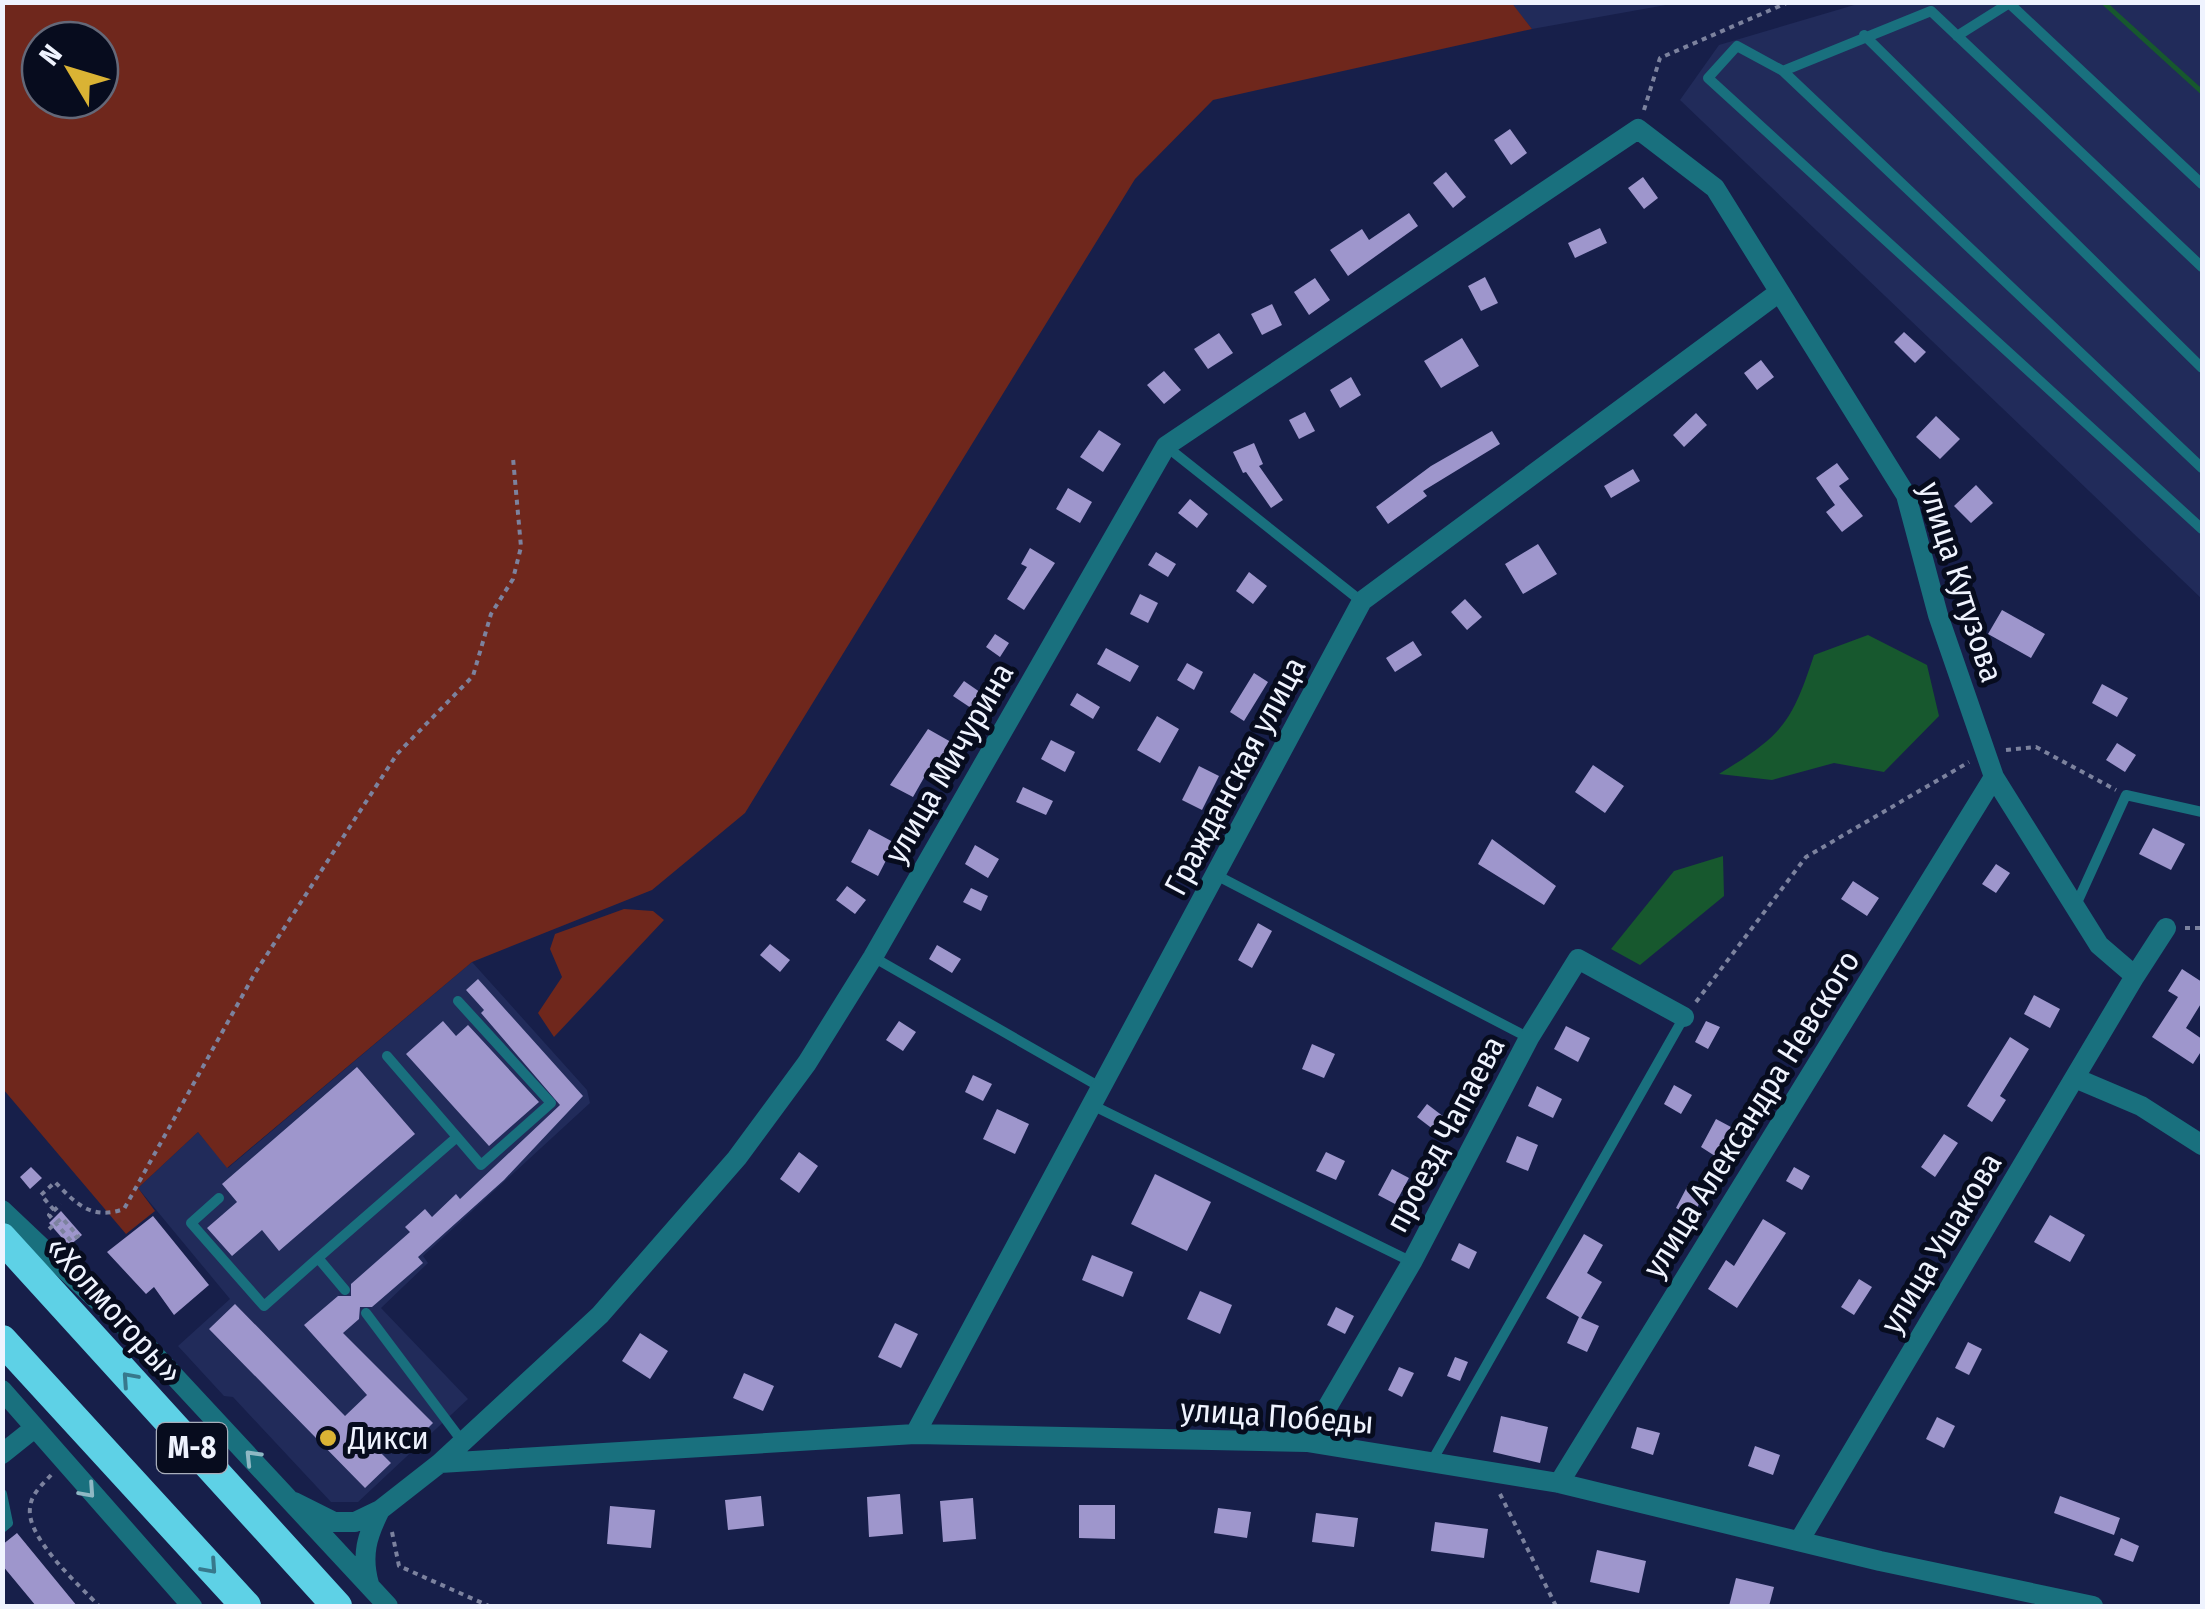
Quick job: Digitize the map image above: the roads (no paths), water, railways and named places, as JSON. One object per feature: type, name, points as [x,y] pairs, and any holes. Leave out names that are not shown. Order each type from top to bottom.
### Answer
[{"type":"highway","name":"«Холмогоры»","points":[[2,1238],[336,1606]]},
{"type":"highway","name":"М-8","points":[[2,1340],[246,1606]]},
{"type":"street","name":"улица Кутузова","points":[[1638,129],[1715,188],[1906,495],[1938,615],[1994,777],[2099,945],[2135,976]]},
{"type":"street","name":"улица Мичурина","points":[[294,1502],[334,1522],[355,1522],[380,1510],[440,1463],[600,1315],[737,1158],[806,1063],[873,957],[1166,446],[1638,129]]},
{"type":"street","name":"Гражданская улица","points":[[915,1434],[1362,601],[1778,292]]},
{"type":"street","name":"улица Александра Невского","points":[[1560,1483],[1994,777]]},
{"type":"street","points":[[2135,976],[2166,928]]},
{"type":"street","name":"проезд Чапаева","points":[[1307,1442],[1412,1262],[1529,1038],[1578,959],[1684,1018]]},
{"type":"street","name":"улица Ушакова","points":[[1799,1542],[2135,976]]},
{"type":"street","points":[[2075,1078],[2141,1106],[2202,1145]]},
{"type":"street","points":[[2,1210],[150,1350],[388,1606]]},
{"type":"street","points":[[2,1390],[32,1430],[192,1606]]},
{"type":"street","points":[[2,1454],[32,1430]]},
{"type":"street","name":"улица Победы","points":[[440,1463],[915,1434],[1307,1442],[1560,1483],[1799,1542],[2093,1606]]},
{"type":"street","points":[[370,1586],[363,1563],[365,1545],[380,1510]]},
{"type":"lane","points":[[1957,36],[2011,3],[2202,184]]},
{"type":"lane","points":[[1783,71],[1931,11],[2202,268]]},
{"type":"lane","points":[[1864,36],[2202,368]]},
{"type":"lane","points":[[2202,468],[1783,71],[1737,46],[1708,78],[2202,530]]},
{"type":"lane","points":[[1166,446],[1362,601]]},
{"type":"lane","points":[[2076,906],[2126,795],[2202,812]]},
{"type":"lane","points":[[1216,875],[1529,1038]]},
{"type":"lane","points":[[873,957],[1097,1096],[1412,1262]]},
{"type":"lane","points":[[387,1056],[481,1165],[551,1103],[458,1001]]},
{"type":"lane","points":[[1432,1462],[1684,1018]]},
{"type":"lane","points":[[219,1198],[191,1222],[264,1306],[457,1137]]},
{"type":"lane","points":[[318,1258],[345,1290]]},
{"type":"lane","points":[[366,1313],[463,1442]]},
{"type":"lane","points":[[2,1494],[8,1523],[2,1528]]},
{"type":"waterway","points":[[2103,2],[2202,92]]},
{"type":"place","name":"Дикси","points":[[328,1438]]}]
